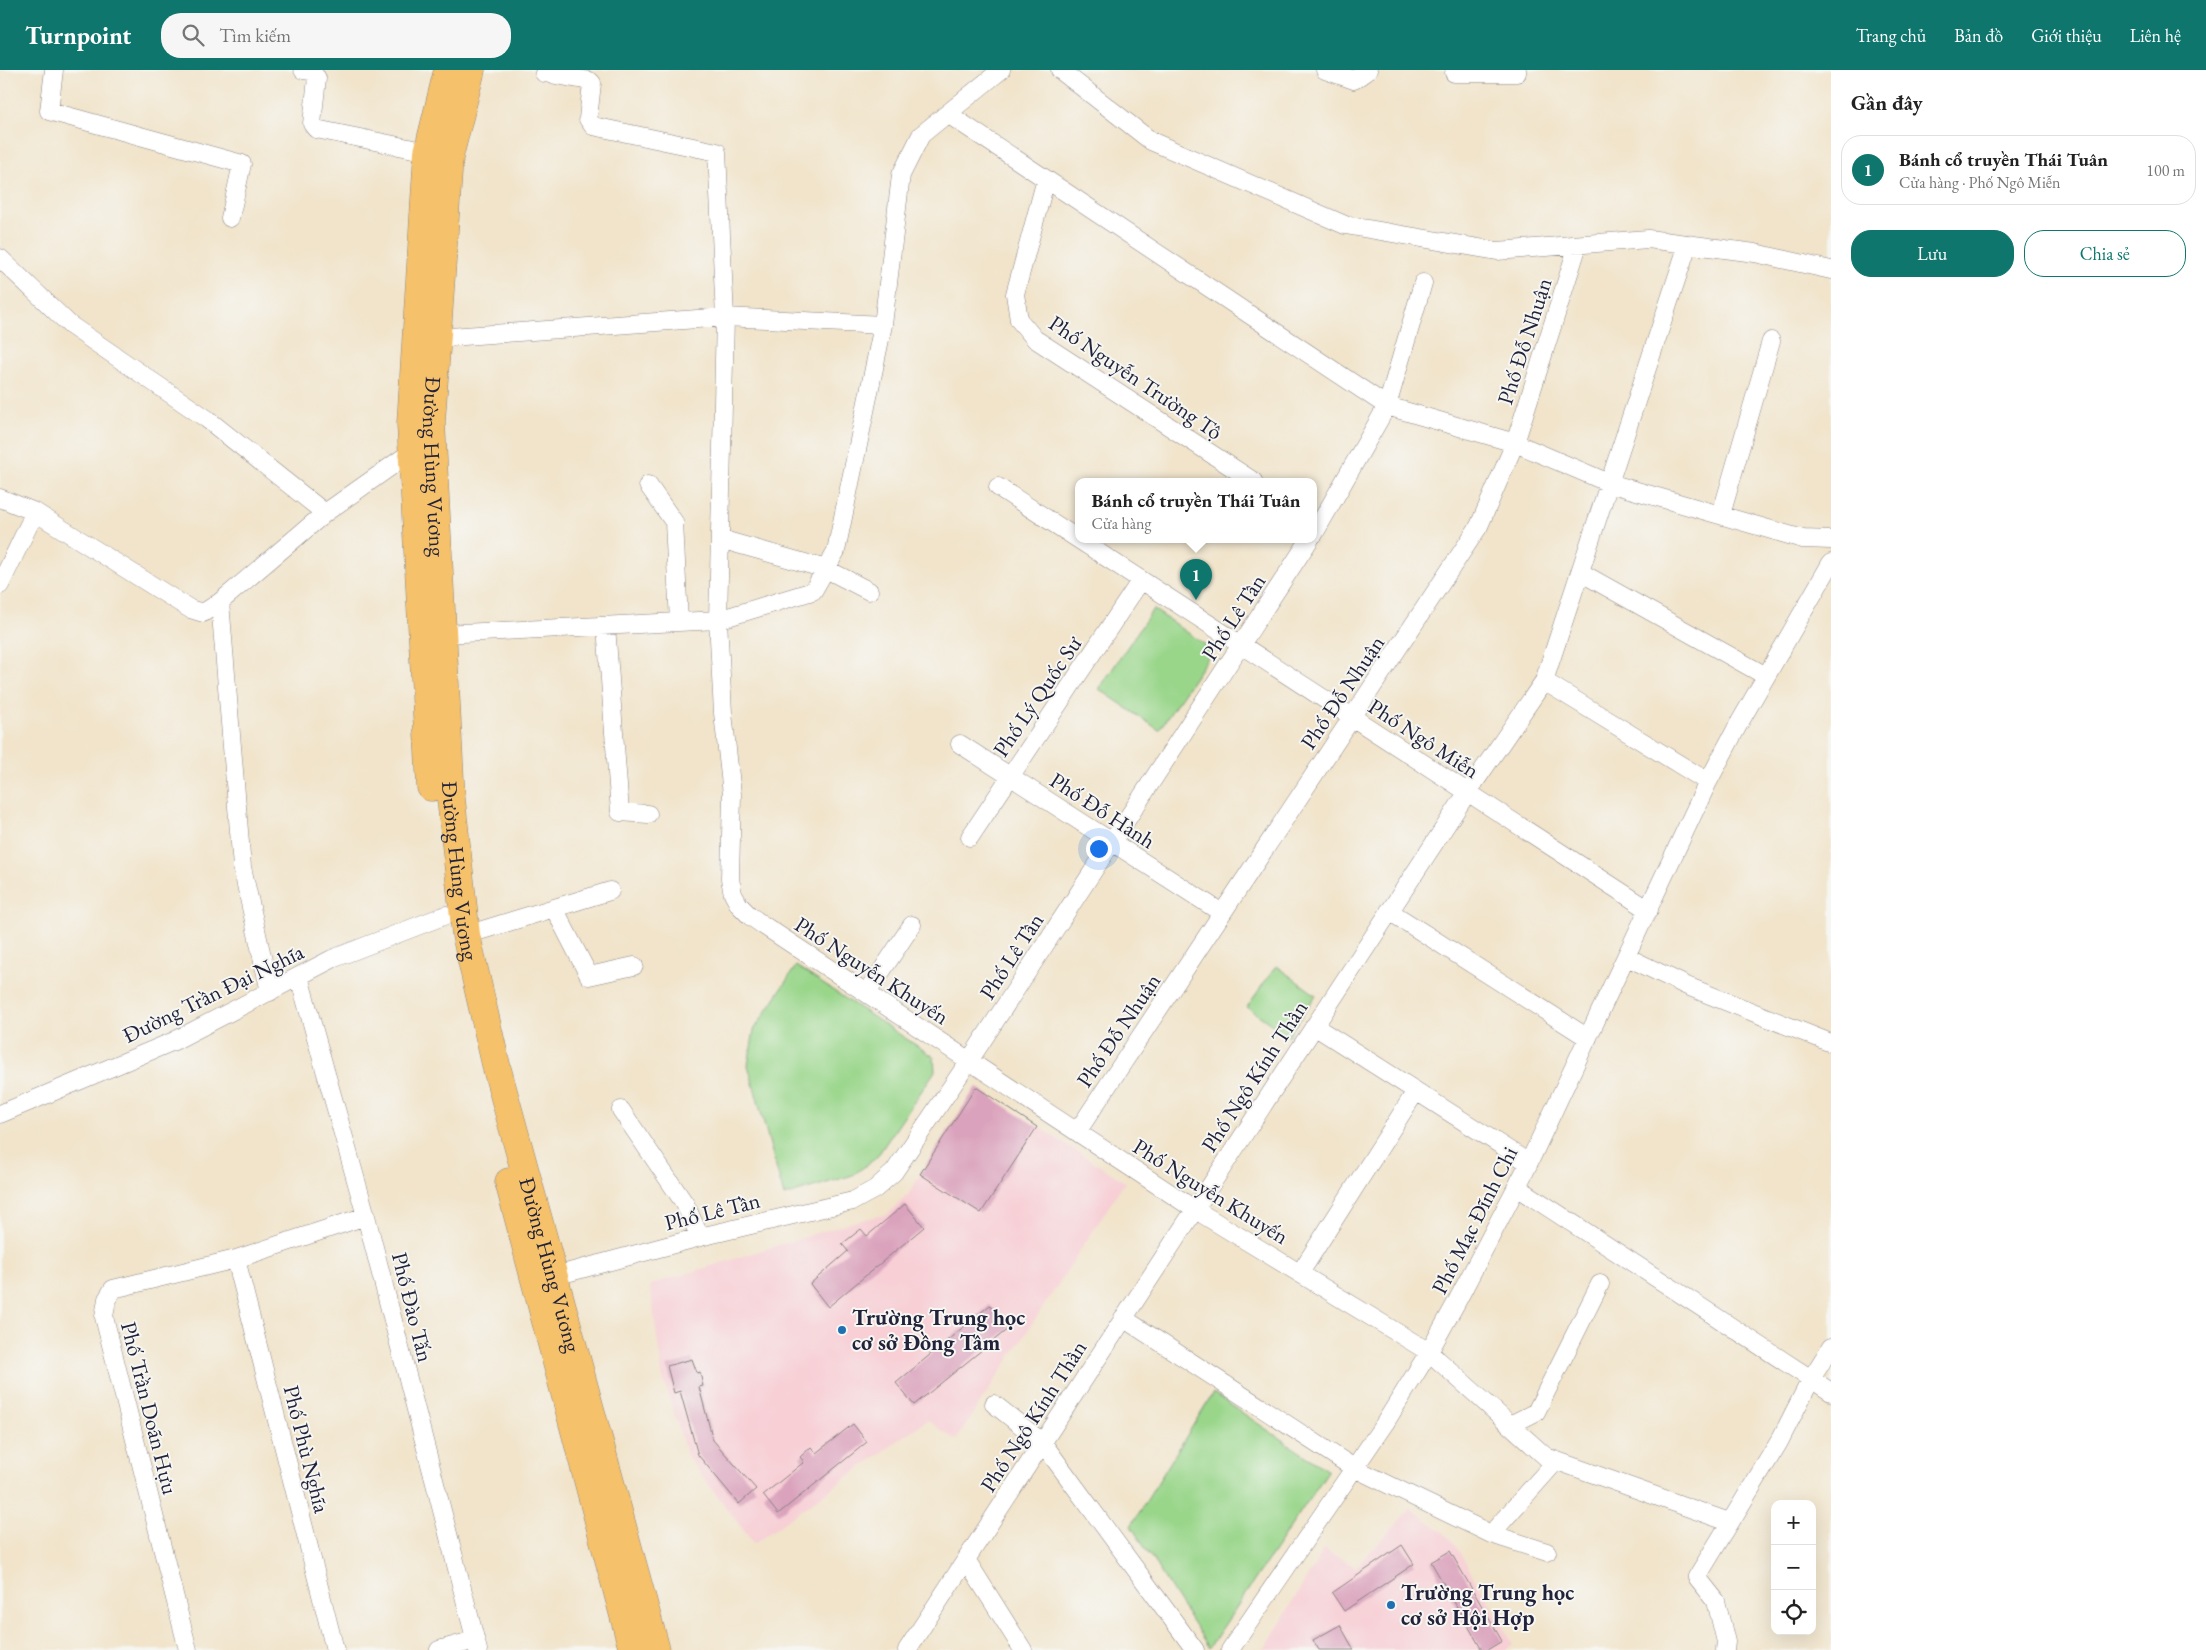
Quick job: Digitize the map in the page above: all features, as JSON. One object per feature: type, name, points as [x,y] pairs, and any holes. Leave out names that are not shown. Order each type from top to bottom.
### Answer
[{"type":"main road","name":"Đường Hùng Vương","points":[[448,70],[428,152],[411,424],[414,450],[420,599],[432,804],[458,920],[497,1069],[656,1650]]},
{"type":"main road","name":"Đường Hùng Vương","points":[[472,70],[449,157],[431,422],[458,920],[450,943],[479,1071],[634,1650]]},
{"type":"street","points":[[54,70],[49,111],[242,164],[230,218]]},
{"type":"street","points":[[303,70],[311,71],[317,78],[312,124],[316,129],[428,152]]},
{"type":"street","points":[[442,634],[718,620],[813,591],[836,551],[883,325],[901,175],[921,135],[1000,70]]},
{"type":"street","points":[[1060,70],[1151,141],[1344,225],[1497,251],[1648,239],[1755,253],[1831,270]]},
{"type":"street","points":[[1325,70],[1354,80],[1368,70]]},
{"type":"street","points":[[1454,73],[1516,73],[1517,70]]},
{"type":"street","name":"Phố Nguyễn Khuyến","points":[[544,73],[590,81],[592,83],[588,119],[593,126],[717,152],[725,317],[718,620],[723,713],[732,794],[730,879],[733,894],[739,905],[750,916],[1194,1209],[1429,1352],[1546,1457],[1729,1522]]},
{"type":"street","points":[[948,114],[1387,406],[1515,443],[1609,483],[1803,539],[1831,540]]},
{"type":"street","name":"Phố Nguyễn Trường Tộ","points":[[1046,179],[1015,294],[1018,320],[1035,339],[1248,478]]},
{"type":"street","name":"Phố Đỗ Nhuận","points":[[1077,1132],[1479,526],[1515,443],[1578,244]]},
{"type":"street","name":"Phố Ngô Kính Thần","points":[[907,1650],[967,1561],[1042,1442],[1467,792],[1544,681],[1688,244]]},
{"type":"street","points":[[0,258],[70,325],[207,419],[306,496],[325,514]]},
{"type":"street","name":"Phố Lê Tần","points":[[1317,525],[1387,406],[1423,283]]},
{"type":"street","points":[[436,338],[725,317],[883,325]]},
{"type":"street","points":[[1721,515],[1771,341]]},
{"type":"street","points":[[0,498],[35,512],[190,609],[203,613],[220,602],[325,514],[414,450]]},
{"type":"street","points":[[648,485],[674,522],[679,622]]},
{"type":"street","name":"Phố Ngô Miễn","points":[[998,487],[1075,537]]},
{"type":"street","points":[[0,585],[35,512]]},
{"type":"street","points":[[720,539],[826,569],[869,591]]},
{"type":"street","name":"Phố Ngô Miễn","points":[[1085,543],[1649,910]]},
{"type":"street","name":"Phố Lê Tần","points":[[555,1276],[700,1237],[853,1200],[876,1189],[894,1172],[1241,646],[1306,543]]},
{"type":"street","name":"Phố Mạc Đĩnh Chi","points":[[1230,1650],[1354,1468],[1429,1352],[1529,1163],[1708,782],[1831,563]]},
{"type":"street","points":[[1580,572],[1766,676]]},
{"type":"street","name":"Phố Lý Quốc Sư","points":[[970,837],[1142,580]]},
{"type":"street","points":[[220,602],[242,867],[270,992]]},
{"type":"street","points":[[606,626],[620,812],[648,814]]},
{"type":"street","points":[[1544,681],[1708,782]]},
{"type":"street","name":"Phố Đỗ Hành","points":[[960,744],[1222,913]]},
{"type":"street","name":"Đường Trần Đại Nghĩa","points":[[0,1114],[174,1041],[332,959],[458,920],[554,908],[610,891]]},
{"type":"street","points":[[554,908],[589,976],[634,966]]},
{"type":"street","points":[[1390,911],[1588,1038]]},
{"type":"street","points":[[866,993],[912,924]]},
{"type":"street","points":[[1627,956],[1687,986],[1831,1043]]},
{"type":"street","name":"Phố Đào Tấn","points":[[299,977],[366,1216],[476,1645]]},
{"type":"street","points":[[1314,1026],[1529,1163]]},
{"type":"street","points":[[1300,1273],[1416,1091]]},
{"type":"street","points":[[621,1110],[685,1204],[700,1237]]},
{"type":"street","points":[[1517,1187],[1831,1392]]},
{"type":"street","name":"Phố Trần Doãn Hựu","points":[[188,1650],[104,1317],[105,1306],[113,1289],[236,1259],[366,1216]]},
{"type":"street","name":"Phố Phù Nghĩa","points":[[236,1259],[335,1650]]},
{"type":"street","points":[[1510,1425],[1536,1412],[1600,1284]]},
{"type":"street","points":[[1123,1318],[1354,1468],[1491,1534],[1547,1552]]},
{"type":"street","points":[[1725,1650],[1726,1642],[1716,1601],[1697,1577],[1729,1522],[1780,1442],[1811,1379],[1831,1347]]},
{"type":"street","points":[[994,1404],[1042,1442],[1195,1650]]},
{"type":"street","points":[[1491,1534],[1556,1461]]},
{"type":"street","points":[[967,1561],[1020,1649]]},
{"type":"street","points":[[439,1650],[476,1645]]},
{"type":"shaded area","name":"Trường Trung học cơ sở Đồng Tâm","points":[[976,1087],[1125,1182],[956,1440],[927,1420],[754,1544],[687,1456],[662,1374],[650,1285],[853,1222],[888,1214],[908,1195]]},
{"type":"shaded area","name":"Trường Trung học cơ sở Hội Hợp","points":[[1411,1508],[1452,1540],[1513,1644],[1505,1650],[1264,1650],[1324,1549],[1356,1567]]},
{"type":"green space","points":[[1153,609],[1213,650],[1159,730],[1099,689]]},
{"type":"green space","points":[[796,966],[934,1057],[935,1071],[876,1158],[853,1175],[784,1196],[748,1065],[754,1030]]},
{"type":"green space","points":[[1276,966],[1316,995],[1288,1036],[1247,1007]]},
{"type":"green space","points":[[1213,1393],[1328,1471],[1209,1648],[1131,1526]]},
{"type":"building","points":[[976,1087],[1037,1127],[981,1213],[920,1174]]},
{"type":"building","points":[[905,1204],[924,1227],[828,1307],[810,1284],[848,1251],[842,1244],[861,1229],[867,1236]]},
{"type":"building","points":[[990,1305],[1009,1328],[914,1405],[896,1383]]},
{"type":"building","points":[[692,1359],[697,1373],[700,1372],[703,1386],[699,1387],[713,1440],[756,1489],[739,1504],[698,1455],[680,1391],[674,1393],[667,1366]]},
{"type":"building","points":[[853,1424],[867,1442],[778,1514],[763,1495],[804,1462],[800,1457],[811,1447],[816,1453]]},
{"type":"building","points":[[1402,1545],[1414,1564],[1344,1611],[1332,1593]]},
{"type":"building","points":[[1450,1551],[1502,1641],[1487,1650],[1482,1650],[1431,1562]]},
{"type":"building","points":[[1340,1625],[1354,1650],[1319,1650],[1313,1640]]},
{"type":"place","name":"Bánh cổ truyền Thái Tuân","points":[[1196,600]]},
{"type":"place","name":"Trường Trung học cơ sở Đồng Tâm","points":[[842,1330]]},
{"type":"place","name":"Trường Trung học cơ sở Hội Hợp","points":[[1391,1605]]}]
